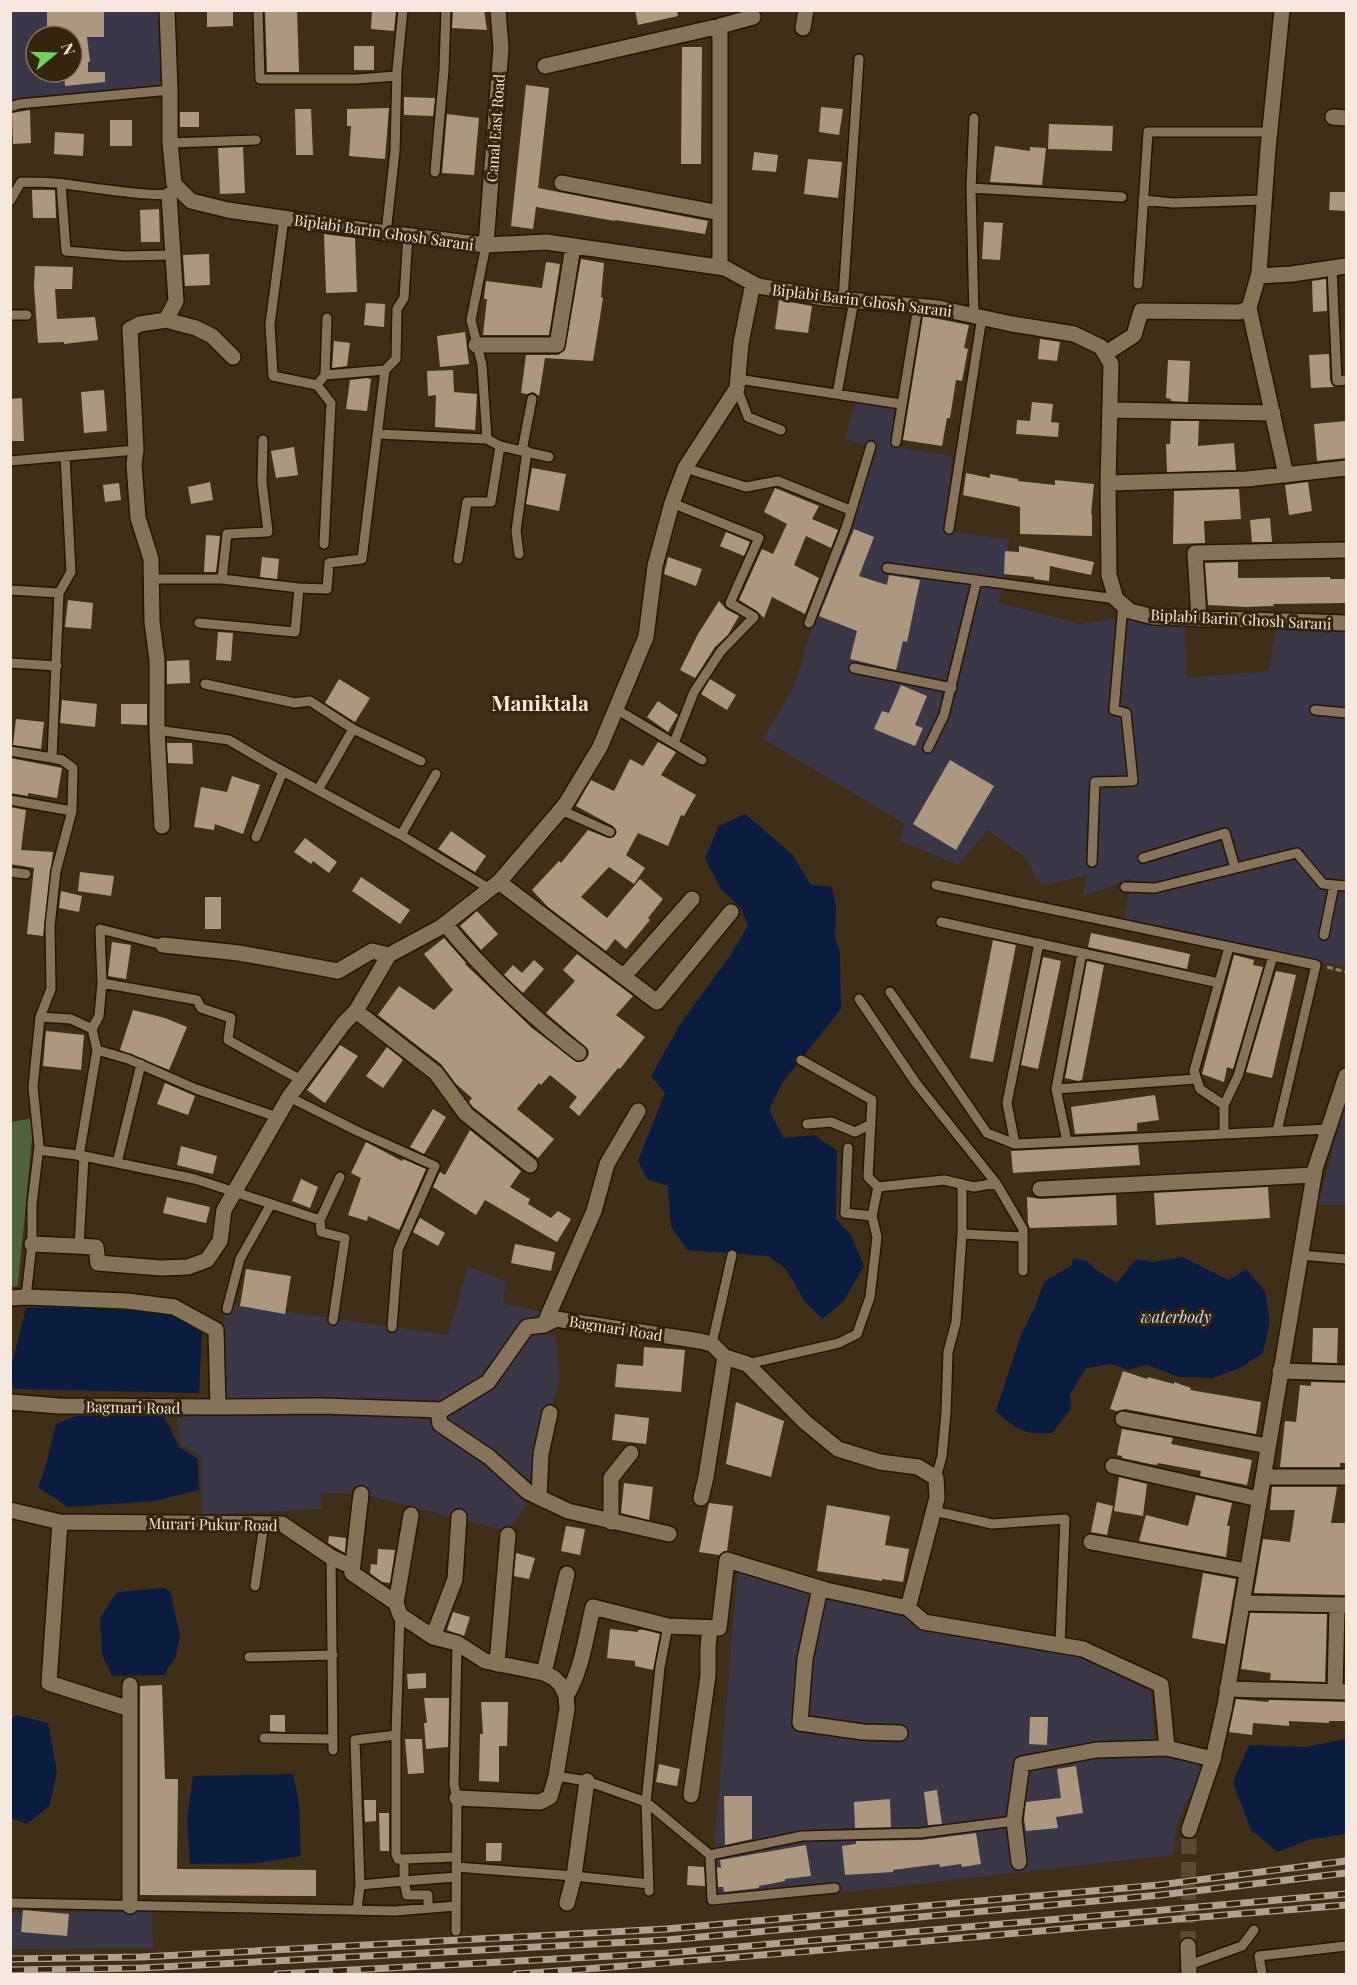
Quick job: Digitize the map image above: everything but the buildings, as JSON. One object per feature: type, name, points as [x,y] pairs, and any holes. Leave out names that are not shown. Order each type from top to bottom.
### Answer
[{"type":"street","points":[[166,320],[176,301],[172,255],[174,183],[170,143],[167,10]]},
{"type":"street","name":"Canal East Road","points":[[486,245],[501,48],[498,10]]},
{"type":"street","points":[[803,28],[806,10]]},
{"type":"street","points":[[1282,10],[1258,276],[1249,308],[1286,475]]},
{"type":"street","points":[[545,66],[753,17]]},
{"type":"street","points":[[720,26],[720,267]]},
{"type":"street","points":[[561,183],[720,213]]},
{"type":"street","name":"Biplabi Barin Ghosh Sarani","points":[[174,193],[191,201],[228,210],[386,233],[486,245],[546,242],[726,268],[758,286],[848,300],[938,308],[1074,334],[1101,347],[1105,354]]},
{"type":"street","points":[[476,345],[557,345],[573,247]]},
{"type":"street","points":[[1258,276],[1339,267]]},
{"type":"street","points":[[32,1244],[96,1247],[98,1263],[161,1268],[188,1267],[207,1260],[220,1241],[224,1210],[277,1117],[301,1080],[344,1023],[356,1011],[389,955],[445,924],[495,886],[561,810],[600,747],[645,637],[655,566],[672,503],[685,468],[737,383],[741,343],[753,283]]},
{"type":"street","points":[[1119,601],[1110,575],[1108,483],[1111,364],[1105,354],[1134,335],[1141,311],[1240,312],[1249,308]]},
{"type":"street","points":[[162,826],[157,730],[157,660],[152,622],[152,559],[138,518],[130,328],[166,320],[196,328],[212,336],[233,357]]},
{"type":"street","points":[[1110,410],[1273,413]]},
{"type":"street","points":[[1108,483],[1247,479],[1347,468]]},
{"type":"street","points":[[1199,619],[1195,553],[1347,550]]},
{"type":"street","name":"Biplabi Barin Ghosh Sarani","points":[[1119,601],[1130,611],[1154,617],[1347,624]]},
{"type":"street","points":[[495,886],[625,975],[657,1002],[731,912]]},
{"type":"street","points":[[625,975],[692,899]]},
{"type":"street","points":[[445,924],[475,959],[543,1026],[579,1053]]},
{"type":"street","points":[[163,945],[239,953],[338,971],[372,951],[389,955]]},
{"type":"street","points":[[356,1011],[436,1073],[466,1114],[530,1165]]},
{"type":"street","points":[[1189,1830],[1213,1759],[1227,1689],[1314,1175],[1347,1076]]},
{"type":"street","points":[[544,1325],[594,1211],[608,1164],[638,1112]]},
{"type":"street","points":[[1040,1189],[1314,1175]]},
{"type":"street","points":[[18,1298],[128,1301],[174,1307],[216,1330],[218,1407]]},
{"type":"street","name":"Bagmari Road","points":[[10,1402],[59,1406],[321,1406],[442,1410],[488,1382],[527,1327],[544,1325],[556,1319],[712,1344]]},
{"type":"street","points":[[712,1344],[725,1357],[747,1364],[805,1422],[838,1449],[880,1462],[918,1467],[936,1478],[937,1498],[908,1608]]},
{"type":"street","points":[[701,1498],[725,1357]]},
{"type":"street","points":[[1280,1371],[1347,1373]]},
{"type":"street","points":[[438,1410],[440,1424],[489,1457],[528,1492],[568,1511],[669,1534]]},
{"type":"street","points":[[539,1497],[541,1454],[550,1413]]},
{"type":"street","points":[[1123,1419],[1268,1446]]},
{"type":"street","points":[[611,1522],[611,1478],[631,1453]]},
{"type":"street","points":[[1113,1466],[1259,1499]]},
{"type":"street","points":[[1264,1477],[1347,1477]]},
{"type":"street","points":[[352,1573],[362,1494]]},
{"type":"street","name":"Murari Pukur Road","points":[[10,1510],[60,1522],[282,1524],[331,1557],[350,1566],[352,1573],[433,1637],[457,1643],[485,1661],[544,1673]]},
{"type":"street","points":[[398,1609],[411,1515]]},
{"type":"street","points":[[433,1637],[455,1580],[459,1517]]},
{"type":"street","points":[[60,1522],[49,1683],[130,1708]]},
{"type":"street","points":[[497,1664],[508,1535]]},
{"type":"street","points":[[1091,1542],[1247,1571]]},
{"type":"street","points":[[566,1696],[578,1668],[593,1607],[668,1626],[719,1628],[727,1560],[820,1588],[908,1608],[924,1622],[1083,1649],[1161,1685],[1167,1748]]},
{"type":"street","points":[[457,1798],[540,1802],[550,1797],[556,1776],[567,1710],[566,1696],[561,1685],[544,1673],[567,1574]]},
{"type":"street","points":[[820,1588],[805,1659],[800,1723],[863,1732],[900,1733]]},
{"type":"street","points":[[1227,1689],[1341,1692],[1342,1605],[1242,1603]]},
{"type":"street","points":[[691,1795],[708,1676],[710,1628]]},
{"type":"street","points":[[130,1685],[130,1906]]},
{"type":"street","points":[[1019,1862],[1014,1821],[1022,1764],[1096,1750],[1167,1748],[1213,1759]]},
{"type":"street","points":[[567,1903],[574,1876],[587,1781]]},
{"type":"street","points":[[1188,1946],[1189,1970]]},
{"type":"lane","points":[[258,10],[260,80],[357,79],[397,76]]},
{"type":"lane","points":[[386,233],[395,151],[397,76],[403,10]]},
{"type":"lane","points":[[435,172],[444,70],[446,10]]},
{"type":"lane","points":[[837,394],[848,300],[860,58]]},
{"type":"lane","points":[[10,107],[19,104],[170,90]]},
{"type":"lane","points":[[949,529],[978,316],[971,188],[974,118]]},
{"type":"lane","points":[[1138,285],[1148,132],[1270,132]]},
{"type":"lane","points":[[170,143],[256,140]]},
{"type":"lane","points":[[10,201],[21,182],[174,193]]},
{"type":"lane","points":[[61,184],[66,251],[124,256],[172,255]]},
{"type":"lane","points":[[971,188],[1122,197]]},
{"type":"lane","points":[[1143,200],[1173,203],[1264,200]]},
{"type":"lane","points":[[284,218],[275,272],[270,324],[273,376],[317,385],[331,403],[324,544]]},
{"type":"lane","points":[[152,579],[222,579],[327,589],[329,563],[362,560],[385,370],[396,359],[397,309],[404,298],[408,235]]},
{"type":"lane","points":[[486,245],[471,320],[482,365],[487,439]]},
{"type":"lane","points":[[1339,267],[1337,381],[1347,380]]},
{"type":"lane","points":[[896,442],[918,306]]},
{"type":"lane","points":[[10,315],[27,315]]},
{"type":"lane","points":[[317,385],[325,375],[327,318]]},
{"type":"lane","points":[[325,375],[385,370]]},
{"type":"lane","points":[[781,430],[748,417],[737,383],[837,394],[901,405]]},
{"type":"lane","points":[[519,554],[516,531],[532,399]]},
{"type":"lane","points":[[378,434],[487,439],[500,446],[549,457]]},
{"type":"lane","points":[[222,579],[227,534],[268,532],[262,482],[263,440]]},
{"type":"lane","points":[[458,559],[467,502],[491,502],[500,446]]},
{"type":"lane","points":[[809,623],[846,528],[871,446]]},
{"type":"lane","points":[[10,461],[136,450]]},
{"type":"lane","points":[[52,758],[59,593],[72,572],[66,456]]},
{"type":"lane","points":[[685,468],[746,487],[778,481],[850,510]]},
{"type":"lane","points":[[672,503],[759,538],[730,603],[754,617],[721,651],[694,693],[674,743]]},
{"type":"lane","points":[[888,568],[1119,601],[1114,710],[1126,713],[1133,781],[1095,782],[1092,862]]},
{"type":"lane","points":[[928,748],[944,716],[977,580]]},
{"type":"lane","points":[[199,623],[295,632],[299,588]]},
{"type":"lane","points":[[10,590],[59,593]]},
{"type":"lane","points":[[10,663],[57,666]]},
{"type":"lane","points":[[854,668],[952,688]]},
{"type":"lane","points":[[205,684],[296,703],[310,701],[353,729],[420,761]]},
{"type":"lane","points":[[616,709],[702,760]]},
{"type":"lane","points":[[1316,710],[1347,712]]},
{"type":"lane","points":[[318,789],[353,729]]},
{"type":"lane","points":[[157,730],[229,740],[495,886]]},
{"type":"lane","points":[[10,751],[62,760],[73,768],[72,811],[56,871],[50,926],[51,989],[40,1017],[33,1087],[39,1150],[32,1204],[32,1244],[18,1298]]},
{"type":"lane","points":[[256,837],[283,771]]},
{"type":"lane","points":[[401,835],[436,774]]},
{"type":"lane","points":[[10,800],[72,811]]},
{"type":"lane","points":[[561,810],[610,832]]},
{"type":"lane","points":[[1143,858],[1225,833],[1235,868]]},
{"type":"lane","points":[[1125,887],[1155,888],[1297,853],[1323,884],[1347,886]]},
{"type":"lane","points":[[10,872],[27,874]]},
{"type":"lane","points":[[936,885],[1316,965],[1277,1131]]},
{"type":"lane","points":[[1324,935],[1334,885]]},
{"type":"lane","points":[[941,922],[1219,983]]},
{"type":"lane","points":[[79,1246],[82,1156],[97,1050],[92,1029],[99,1016],[102,983],[100,929],[163,945]]},
{"type":"lane","points":[[1015,1144],[1007,1103],[1039,944]]},
{"type":"lane","points":[[1224,1105],[1200,1089],[1194,1071],[1229,947]]},
{"type":"lane","points":[[1067,1141],[1056,1089],[1082,953]]},
{"type":"lane","points":[[1224,1133],[1224,1105],[1238,1076],[1273,956]]},
{"type":"lane","points":[[102,983],[197,1000],[201,1008],[231,1018],[228,1040],[301,1080]]},
{"type":"lane","points":[[890,992],[987,1133],[1015,1144],[1329,1129]]},
{"type":"lane","points":[[859,999],[916,1083],[996,1183],[1023,1229],[1023,1271]]},
{"type":"lane","points":[[40,1017],[71,1019],[92,1029]]},
{"type":"lane","points":[[97,1050],[141,1064],[196,1089],[277,1117]]},
{"type":"lane","points":[[801,1059],[872,1100],[868,1177],[878,1187]]},
{"type":"lane","points":[[117,1163],[141,1064]]},
{"type":"lane","points":[[1056,1089],[1196,1079]]},
{"type":"lane","points":[[289,1097],[435,1166],[398,1250],[392,1327]]},
{"type":"lane","points":[[807,1124],[831,1122],[855,1132],[871,1124]]},
{"type":"lane","points":[[848,1148],[845,1213],[872,1216]]},
{"type":"lane","points":[[39,1150],[82,1156],[195,1179],[320,1220]]},
{"type":"lane","points":[[333,1320],[345,1238],[321,1232],[320,1220],[340,1177]]},
{"type":"lane","points":[[878,1187],[944,1180],[974,1187],[996,1183]]},
{"type":"lane","points":[[936,1478],[942,1456],[948,1352],[956,1322],[962,1234],[962,1184]]},
{"type":"lane","points":[[747,1364],[839,1343],[857,1334],[870,1297],[877,1237],[872,1216],[878,1187]]},
{"type":"lane","points":[[227,1309],[240,1259],[271,1204]]},
{"type":"lane","points":[[962,1234],[1023,1237]]},
{"type":"lane","points":[[712,1344],[732,1255]]},
{"type":"lane","points":[[1300,1255],[1347,1259]]},
{"type":"lane","points":[[933,1511],[992,1524],[1065,1519],[1060,1645]]},
{"type":"lane","points":[[255,1586],[264,1524]]},
{"type":"lane","points":[[331,1557],[333,1750]]},
{"type":"lane","points":[[398,1609],[396,1735],[396,1854],[398,1859],[456,1867],[574,1876],[649,1887],[646,1802],[660,1668],[668,1626]]},
{"type":"lane","points":[[456,1931],[457,1798],[454,1785],[457,1643]]},
{"type":"lane","points":[[249,1657],[333,1655]]},
{"type":"lane","points":[[357,1910],[360,1885],[355,1740],[396,1735]]},
{"type":"lane","points":[[264,1738],[333,1739]]},
{"type":"lane","points":[[556,1776],[587,1781],[646,1802],[710,1855],[712,1900],[835,1888]]},
{"type":"lane","points":[[710,1855],[802,1836],[921,1833],[1014,1821]]},
{"type":"lane","points":[[404,1859],[404,1881],[408,1896],[428,1895],[428,1908]]},
{"type":"lane","points":[[360,1885],[404,1881],[456,1867]]},
{"type":"lane","points":[[10,1903],[395,1911],[456,1906]]},
{"type":"lane","points":[[1189,1970],[1242,1946],[1254,1930]]},
{"type":"lane","points":[[1262,1974],[1259,1956],[1347,1946]]},
{"type":"path","points":[[1316,965],[1347,972]]},
{"type":"shaded area","points":[[11,11],[163,11],[166,86],[20,99],[11,103]]},
{"type":"shaded area","points":[[856,402],[898,407],[893,447],[952,456],[947,531],[1009,540],[999,603],[1081,624],[1128,616],[1185,625],[1187,678],[1268,671],[1277,627],[1346,628],[1346,967],[1124,919],[1132,878],[1082,897],[1087,875],[1041,886],[1025,857],[988,830],[958,865],[899,840],[905,824],[763,739],[795,685],[813,623],[851,530],[876,447],[844,439]]},
{"type":"shaded area","points":[[1346,1097],[1346,1205],[1318,1205]]},
{"type":"shaded area","points":[[468,1267],[506,1281],[503,1303],[543,1312],[540,1321],[486,1375],[442,1405],[222,1403],[224,1303],[448,1335]]},
{"type":"shaded area","points":[[533,1331],[555,1337],[560,1378],[550,1413],[536,1491],[444,1421],[500,1376]]},
{"type":"shaded area","points":[[231,1413],[425,1416],[486,1464],[528,1503],[508,1531],[361,1494],[321,1493],[322,1509],[202,1515],[202,1457],[181,1444],[177,1418]]},
{"type":"shaded area","points":[[738,1569],[807,1593],[901,1613],[922,1629],[1080,1657],[1151,1692],[1154,1739],[1172,1759],[1205,1763],[1177,1823],[1173,1855],[715,1907],[715,1837]]},
{"type":"shaded area","points":[[10,1912],[152,1912],[153,1948],[11,1949]]},
{"type":"green space","points":[[34,1118],[18,1286],[11,1287],[11,1122]]},
{"type":"water","points":[[745,814],[792,854],[811,885],[832,887],[836,906],[835,937],[840,953],[841,1009],[782,1083],[769,1110],[784,1138],[815,1135],[837,1151],[836,1219],[851,1235],[864,1266],[843,1302],[822,1319],[805,1302],[786,1269],[768,1256],[687,1250],[671,1226],[668,1186],[647,1179],[638,1161],[665,1093],[651,1076],[681,1023],[730,956],[748,926],[741,908],[721,889],[705,858],[719,826]]},
{"type":"water","name":"waterbody","points":[[1183,1257],[1229,1280],[1246,1269],[1265,1291],[1270,1321],[1263,1353],[1240,1368],[1213,1378],[1179,1377],[1147,1365],[1128,1370],[1112,1364],[1086,1368],[1070,1394],[1071,1409],[1052,1433],[1021,1430],[996,1411],[1021,1335],[1044,1282],[1072,1265],[1073,1258],[1086,1261],[1117,1283],[1136,1259],[1153,1262]]},
{"type":"water","points":[[84,1307],[172,1314],[202,1332],[199,1393],[13,1389],[11,1368],[26,1308]]},
{"type":"water","points":[[76,1416],[164,1416],[179,1447],[198,1459],[199,1490],[155,1501],[68,1507],[38,1487],[56,1424]]},
{"type":"water","points":[[164,1588],[170,1591],[180,1635],[176,1656],[164,1675],[112,1676],[102,1654],[100,1618],[117,1592]]},
{"type":"water","points":[[16,1715],[48,1723],[57,1772],[49,1806],[27,1824],[11,1818],[11,1719]]},
{"type":"water","points":[[1346,1739],[1346,1834],[1308,1840],[1278,1852],[1251,1830],[1233,1782],[1249,1745],[1306,1747]]},
{"type":"water","points":[[293,1774],[299,1804],[301,1856],[257,1863],[190,1864],[187,1822],[193,1776]]},
{"type":"tunnel","points":[[1188,1946],[1189,1830]]},
{"type":"railway","points":[[10,1959],[142,1957],[666,1929],[1159,1885],[1346,1861]]},
{"type":"railway","points":[[10,1970],[142,1968],[667,1940],[1160,1895],[1346,1873]]},
{"type":"railway","points":[[277,1974],[668,1953],[1346,1894]]},
{"type":"railway","points":[[516,1974],[1346,1905]]},
{"type":"district","name":"Maniktala","points":[[540,702]]}]
